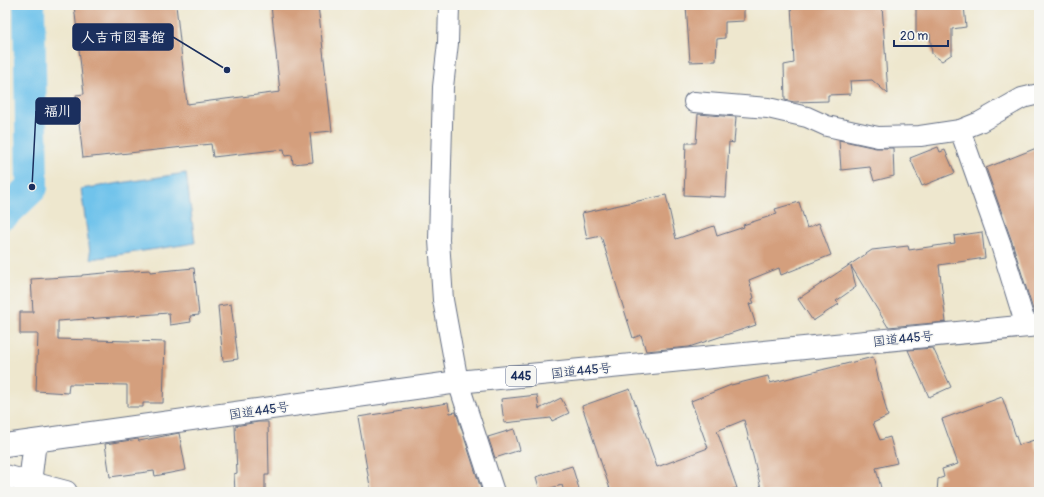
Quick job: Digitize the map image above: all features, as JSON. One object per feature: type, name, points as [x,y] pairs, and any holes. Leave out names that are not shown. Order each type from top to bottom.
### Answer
[{"type":"highway","name":"国道445号","points":[[5,444],[458,382],[1032,325]]},
{"type":"highway","points":[[29,487],[35,441]]},
{"type":"highway","points":[[5,476],[29,487],[66,492]]},
{"type":"street","points":[[448,5],[448,43],[443,87],[439,240],[443,300],[458,382],[494,492]]},
{"type":"street","points":[[694,102],[768,108],[808,117],[826,126],[878,136],[920,136],[960,130],[980,122],[1022,98],[1039,94]]},
{"type":"street","points":[[960,130],[1001,245],[1032,325]]},
{"type":"water","points":[[186,173],[195,243],[91,259],[81,189]]},
{"type":"building","points":[[74,5],[176,5],[187,104],[280,92],[271,5],[318,5],[332,131],[310,133],[313,162],[293,164],[292,155],[285,156],[284,149],[213,157],[211,144],[83,158],[76,95],[84,94]]},
{"type":"building","points":[[686,5],[744,5],[744,21],[725,22],[725,38],[717,39],[716,61],[690,62]]},
{"type":"building","points":[[791,5],[882,5],[888,94],[872,80],[850,81],[851,94],[828,95],[828,101],[794,102],[785,100],[784,65],[794,63]]},
{"type":"building","points":[[916,5],[964,5],[966,27],[952,29],[952,54],[942,61],[932,54],[930,34],[916,33]]},
{"type":"building","points":[[698,114],[736,117],[734,143],[729,142],[726,197],[684,195],[686,143],[696,143]]},
{"type":"building","points":[[839,140],[876,148],[893,148],[894,176],[874,181],[870,167],[841,170]]},
{"type":"building","points":[[938,147],[940,152],[945,150],[955,173],[922,186],[910,158]]},
{"type":"building","points":[[1039,147],[1039,313],[1034,313],[1012,242],[986,168]]},
{"type":"building","points":[[666,195],[676,239],[714,226],[717,236],[744,227],[743,225],[777,214],[775,209],[799,202],[807,228],[819,223],[831,255],[781,275],[779,268],[749,280],[754,303],[749,304],[756,325],[689,347],[646,351],[641,335],[633,338],[601,236],[587,239],[582,213]]},
{"type":"building","points":[[982,232],[985,258],[939,265],[946,322],[888,327],[851,266],[856,287],[836,301],[839,304],[813,321],[798,299],[872,250],[908,246],[909,250],[955,243],[954,236]]},
{"type":"building","points":[[194,268],[199,315],[190,316],[191,322],[170,325],[169,313],[58,321],[58,339],[165,342],[163,403],[143,403],[143,407],[127,407],[127,385],[69,384],[68,393],[36,391],[38,334],[20,334],[20,312],[33,312],[31,279],[116,272],[150,270],[150,272]]},
{"type":"building","points":[[231,304],[238,359],[223,361],[218,306]]},
{"type":"building","points":[[933,348],[951,387],[929,397],[908,350]]},
{"type":"building","points":[[873,357],[888,416],[873,423],[880,440],[890,437],[897,463],[876,468],[882,492],[762,492],[744,420],[717,431],[737,488],[723,492],[611,492],[582,406],[630,389],[657,467],[708,448],[691,401],[731,385],[768,376],[770,383]]},
{"type":"building","points":[[537,395],[539,409],[561,398],[569,413],[552,421],[551,418],[504,423],[501,399]]},
{"type":"building","points":[[1002,397],[1019,445],[1034,440],[1039,455],[1039,492],[937,492],[938,479],[944,477],[942,469],[958,464],[942,419]]},
{"type":"building","points":[[448,403],[450,413],[456,412],[482,492],[371,492],[358,417]]},
{"type":"building","points":[[258,422],[268,422],[269,475],[265,475],[265,492],[235,492],[234,474],[237,473],[235,426]]},
{"type":"building","points":[[514,429],[520,450],[495,458],[488,437]]},
{"type":"building","points":[[179,433],[186,470],[155,476],[154,471],[110,477],[105,444],[138,439],[139,441]]},
{"type":"building","points":[[572,466],[580,492],[564,492],[562,485],[540,491],[536,477]]},
{"type":"waterway","points":[[5,213],[32,187],[29,5]]},
{"type":"place","name":"人吉市図書館","points":[[227,70]]},
{"type":"place","name":"福川","points":[[32,187]]}]
